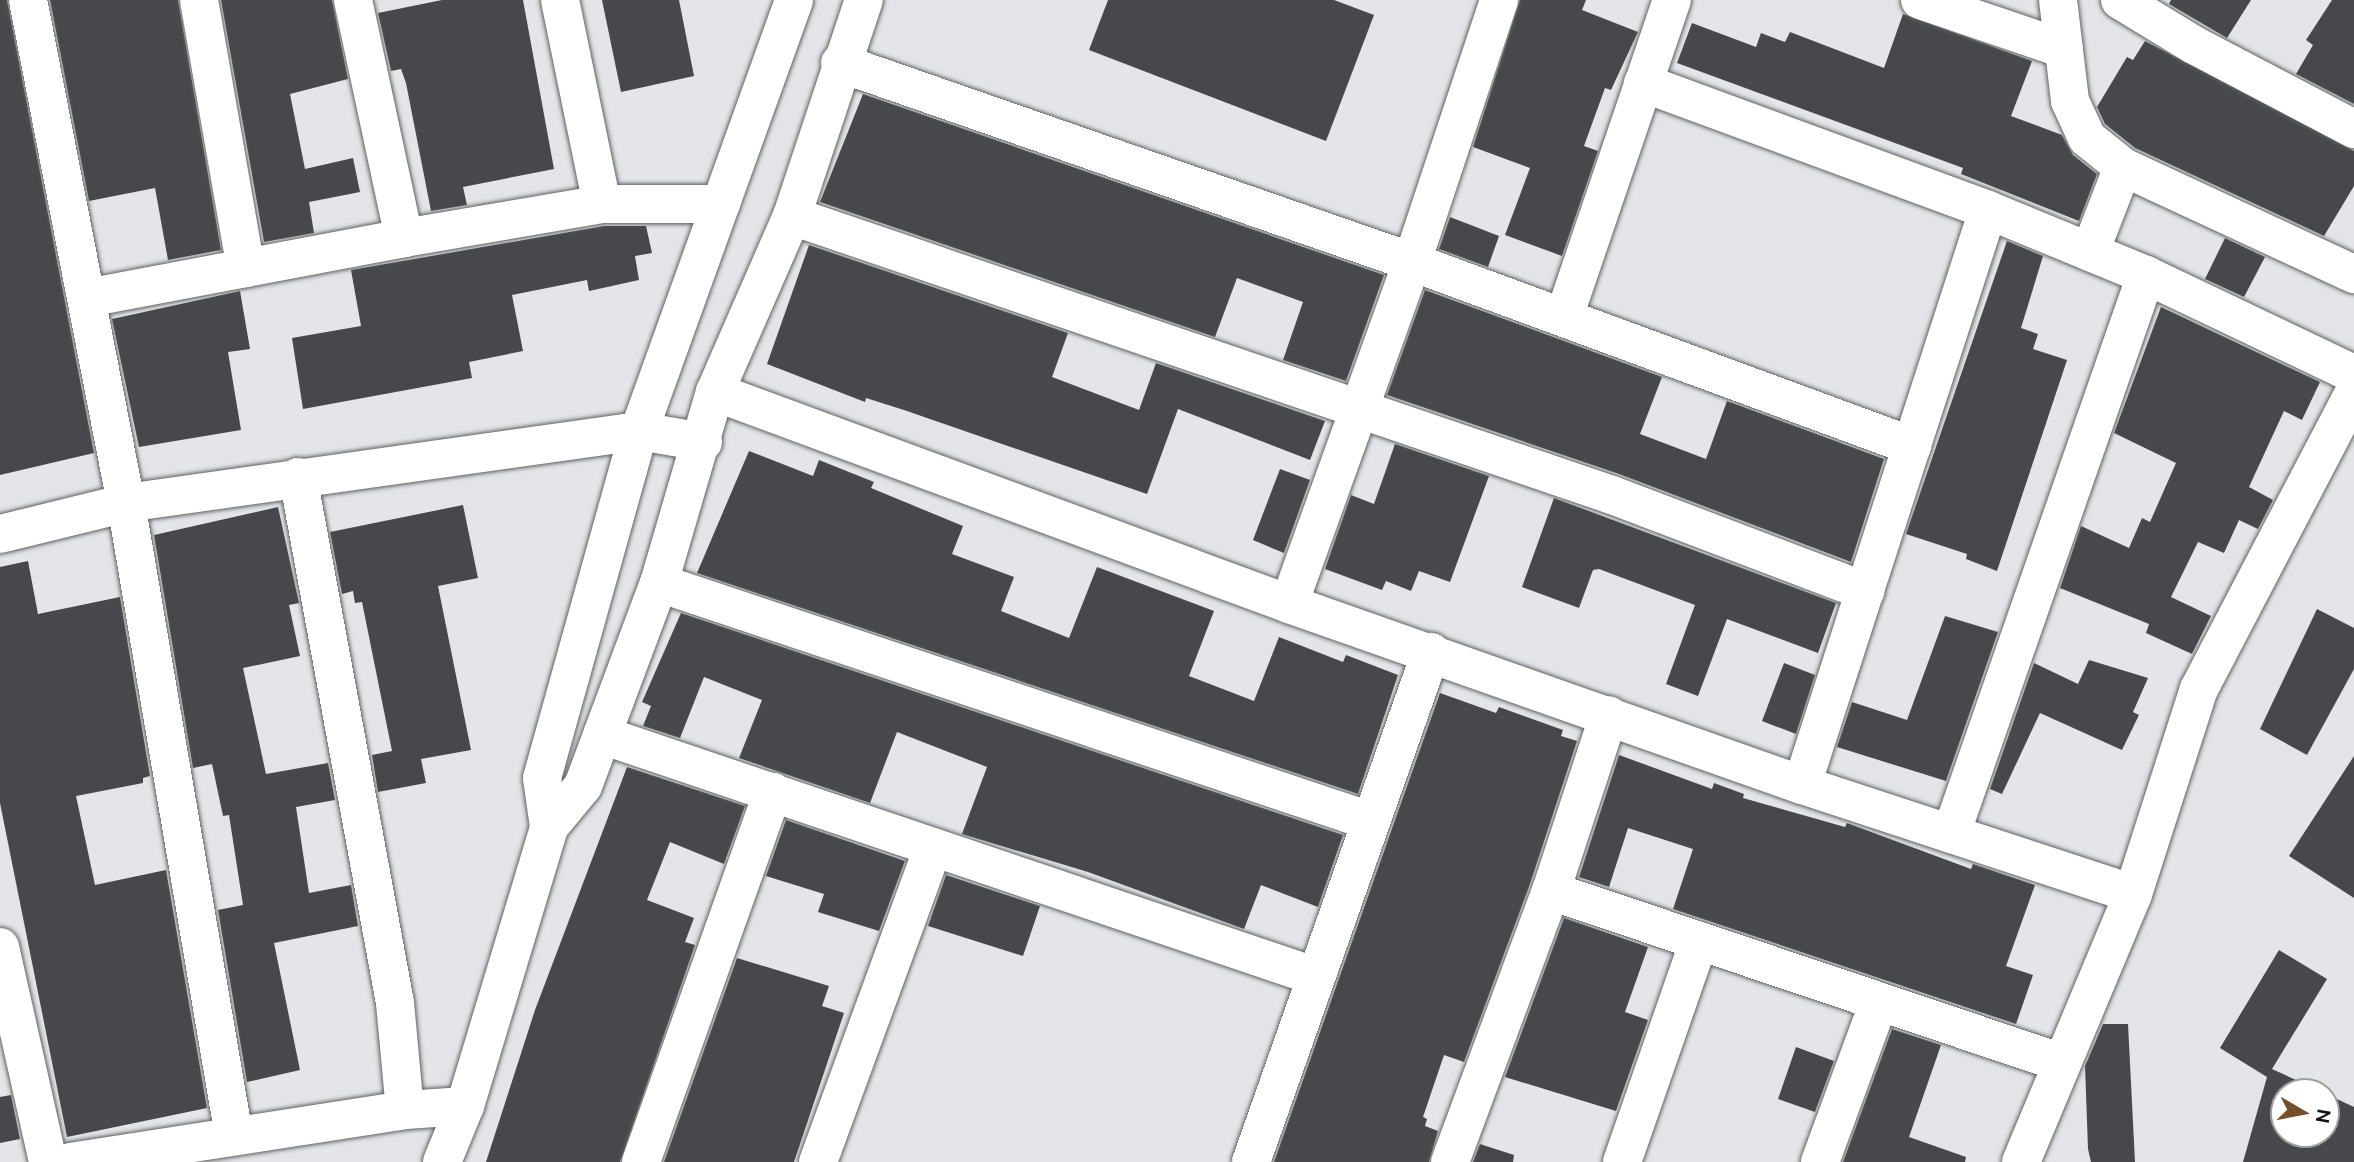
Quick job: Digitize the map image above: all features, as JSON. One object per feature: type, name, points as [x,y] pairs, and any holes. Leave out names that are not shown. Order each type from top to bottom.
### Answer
[{"type":"street","points":[[28,0],[126,503],[234,1136]]},
{"type":"street","points":[[200,0],[246,268]]},
{"type":"street","points":[[353,0],[404,238]]},
{"type":"street","points":[[560,0],[602,204]]},
{"type":"street","points":[[549,827],[542,778],[639,431],[794,0]]},
{"type":"street","points":[[442,1162],[465,1106],[549,827],[583,786],[659,583],[703,442],[715,393],[792,216],[864,0]]},
{"type":"street","points":[[1289,604],[1412,262],[1500,0]]},
{"type":"street","points":[[1564,317],[1672,0]]},
{"type":"street","points":[[1920,0],[2064,49]]},
{"type":"street","points":[[2058,0],[2070,101],[2087,138],[2123,167],[2354,274]]},
{"type":"street","points":[[2120,0],[2194,45],[2354,129]]},
{"type":"street","points":[[841,63],[1412,262],[1912,446]]},
{"type":"street","points":[[1643,83],[1988,210],[2146,275],[2354,373]]},
{"type":"street","points":[[2090,252],[2123,167]]},
{"type":"street","points":[[87,298],[404,238],[602,204],[721,204]]},
{"type":"street","points":[[1802,785],[1988,210]]},
{"type":"street","points":[[792,216],[1612,495],[1865,591]]},
{"type":"street","points":[[1951,834],[2146,275]]},
{"type":"street","points":[[2021,1162],[2133,894],[2199,689],[2354,391]]},
{"type":"street","points":[[715,393],[1289,604],[1802,785],[2133,894]]},
{"type":"street","points":[[0,534],[126,503],[639,431],[703,442]]},
{"type":"street","points":[[298,477],[395,1003],[405,1110]]},
{"type":"street","points":[[659,583],[1370,821]]},
{"type":"street","points":[[1251,1162],[1314,976],[1431,652]]},
{"type":"street","points":[[1450,1162],[1552,891],[1609,715]]},
{"type":"street","points":[[602,735],[773,792],[932,850],[1314,976]]},
{"type":"street","points":[[640,1162],[773,792]]},
{"type":"street","points":[[818,1162],[932,850]]},
{"type":"street","points":[[1552,891],[2062,1063]]},
{"type":"street","points":[[1622,1162],[1699,941]]},
{"type":"street","points":[[0,947],[48,1162]]},
{"type":"street","points":[[1820,1162],[1879,1002]]},
{"type":"street","points":[[70,1162],[405,1110],[465,1106]]},
{"type":"building","points":[[0,0],[7,0],[94,453],[0,475]]},
{"type":"building","points":[[50,0],[178,0],[221,250],[168,260],[155,188],[89,201]]},
{"type":"building","points":[[221,0],[332,0],[348,79],[290,94],[305,169],[353,158],[360,192],[309,202],[314,233],[264,242]]},
{"type":"building","points":[[442,0],[523,0],[554,169],[463,187],[467,205],[431,211],[406,83],[401,69],[391,71],[378,13]]},
{"type":"building","points":[[602,0],[679,0],[694,76],[621,92]]},
{"type":"building","points":[[1108,0],[1334,0],[1374,15],[1326,141],[1089,50]]},
{"type":"building","points":[[1520,0],[1586,0],[1582,10],[1638,32],[1611,90],[1605,88],[1584,146],[1598,151],[1562,256],[1505,235],[1530,168],[1473,147]]},
{"type":"building","points":[[2171,0],[2251,0],[2227,38],[2169,4]]},
{"type":"building","points":[[2332,0],[2354,0],[2354,104],[2296,74],[2313,45],[2306,40]]},
{"type":"building","points":[[1903,14],[2032,61],[2011,116],[2062,135],[2073,155],[2097,174],[2079,221],[1961,174],[1963,168],[1677,63],[1692,23],[1756,47],[1761,33],[1785,42],[1790,32],[1884,68]]},
{"type":"building","points":[[2145,41],[2354,151],[2354,186],[2324,236],[2135,148],[2105,124],[2097,107],[2127,57],[2133,60]]},
{"type":"building","points":[[863,94],[1384,275],[1346,381],[1283,360],[1303,302],[1237,278],[1215,337],[820,202]]},
{"type":"building","points":[[1450,217],[1499,236],[1488,267],[1439,249]]},
{"type":"building","points":[[604,226],[646,226],[652,253],[635,256],[639,280],[589,291],[587,280],[512,295],[523,351],[469,362],[472,378],[303,409],[292,338],[361,326],[351,270]]},
{"type":"building","points":[[2225,238],[2265,257],[2244,297],[2205,279]]},
{"type":"building","points":[[2007,241],[2043,256],[2021,328],[2038,334],[2033,349],[2067,360],[1997,571],[1966,559],[1967,554],[1906,534]]},
{"type":"building","points":[[809,245],[1068,333],[1052,377],[1139,410],[1156,363],[1325,421],[1310,460],[1178,409],[1147,494],[904,410],[866,398],[865,402],[767,364]]},
{"type":"building","points":[[1425,290],[1662,377],[1640,434],[1706,459],[1727,401],[1884,459],[1851,562],[1619,474],[1387,395]]},
{"type":"building","points":[[240,291],[250,349],[228,352],[241,430],[139,447],[112,319]]},
{"type":"building","points":[[2161,307],[2320,382],[2302,420],[2284,411],[2249,487],[2273,500],[2258,529],[2239,520],[2224,553],[2198,542],[2171,597],[2211,616],[2192,654],[2146,633],[2149,624],[2060,588],[2081,526],[2129,548],[2142,518],[2150,522],[2176,463],[2114,433]]},
{"type":"building","points":[[1395,444],[1489,476],[1450,582],[1419,571],[1411,591],[1386,581],[1382,590],[1325,569],[1351,495],[1374,504]]},
{"type":"building","points":[[749,451],[813,476],[819,460],[874,482],[871,488],[963,526],[952,554],[1014,577],[1001,611],[1069,638],[1097,567],[1214,611],[1189,676],[1254,701],[1279,637],[1343,662],[1346,655],[1398,675],[1358,794],[697,573]]},
{"type":"building","points":[[1280,469],[1310,480],[1284,553],[1253,540]]},
{"type":"building","points":[[1554,498],[1836,603],[1818,653],[1727,619],[1698,696],[1666,684],[1695,605],[1599,569],[1593,570],[1579,608],[1522,587]]},
{"type":"building","points":[[463,505],[478,578],[438,586],[471,750],[421,759],[426,783],[378,792],[372,755],[392,751],[362,602],[355,603],[353,591],[342,594],[330,532]]},
{"type":"building","points":[[278,507],[299,603],[289,605],[300,656],[243,668],[266,774],[328,763],[335,800],[296,807],[309,893],[351,885],[358,926],[274,943],[300,1070],[247,1082],[218,910],[243,905],[229,815],[223,816],[212,764],[193,768],[154,535]]},
{"type":"building","points":[[28,561],[38,614],[120,597],[150,776],[143,778],[143,783],[76,796],[95,885],[166,870],[207,1108],[67,1137],[0,803],[0,567]]},
{"type":"building","points":[[2317,609],[2354,628],[2354,669],[2307,755],[2260,729]]},
{"type":"building","points":[[681,613],[1343,835],[1318,907],[1261,885],[1244,929],[1088,872],[962,834],[987,767],[897,732],[870,803],[739,758],[762,700],[704,677],[680,738],[643,726],[651,706],[642,702]]},
{"type":"building","points":[[1945,616],[1998,632],[1946,781],[1837,747],[1852,702],[1907,720]]},
{"type":"building","points":[[2089,660],[2148,678],[2133,712],[2139,715],[2122,750],[2040,713],[2002,794],[1990,789],[2034,663],[2078,684]]},
{"type":"building","points":[[1784,663],[1815,675],[1796,734],[1762,721]]},
{"type":"building","points":[[1440,693],[1496,713],[1499,707],[1563,730],[1561,736],[1577,741],[1530,884],[1464,1062],[1444,1055],[1423,1117],[1427,1119],[1425,1126],[1438,1131],[1429,1162],[1274,1162]]},
{"type":"building","points":[[1619,755],[1712,789],[1714,783],[1744,794],[1743,798],[1845,827],[1847,823],[1971,869],[1973,864],[2035,885],[2006,966],[2033,975],[2016,1024],[1673,909],[1693,849],[1628,828],[1609,887],[1579,877]]},
{"type":"building","points":[[2354,756],[2354,898],[2289,856]]},
{"type":"building","points":[[627,767],[745,806],[724,864],[670,842],[647,900],[694,918],[685,942],[695,945],[620,1162],[486,1162],[535,1010]]},
{"type":"building","points":[[786,820],[905,861],[879,931],[818,912],[824,894],[766,876]]},
{"type":"building","points":[[946,875],[1040,906],[1023,956],[928,926]]},
{"type":"building","points":[[1564,918],[1648,947],[1625,1012],[1648,1020],[1616,1111],[1505,1077]]},
{"type":"building","points":[[2279,950],[2327,979],[2272,1069],[2292,1078],[2270,1078],[2270,1148],[2340,1148],[2340,1100],[2354,1107],[2354,1162],[2243,1162],[2267,1077],[2220,1048]]},
{"type":"building","points":[[737,958],[829,986],[822,1006],[844,1013],[794,1162],[664,1162]]},
{"type":"building","points":[[2103,1024],[2128,1024],[2135,1162],[2091,1162],[2088,1149],[2085,1066]]},
{"type":"building","points":[[1892,1029],[1941,1045],[1909,1137],[1966,1157],[1965,1162],[1843,1162]]},
{"type":"building","points":[[1796,1047],[1834,1061],[1815,1112],[1778,1099]]},
{"type":"building","points":[[11,1095],[20,1139],[0,1143],[0,1097]]},
{"type":"building","points":[[1480,1144],[1514,1155],[1513,1162],[1473,1162]]}]
